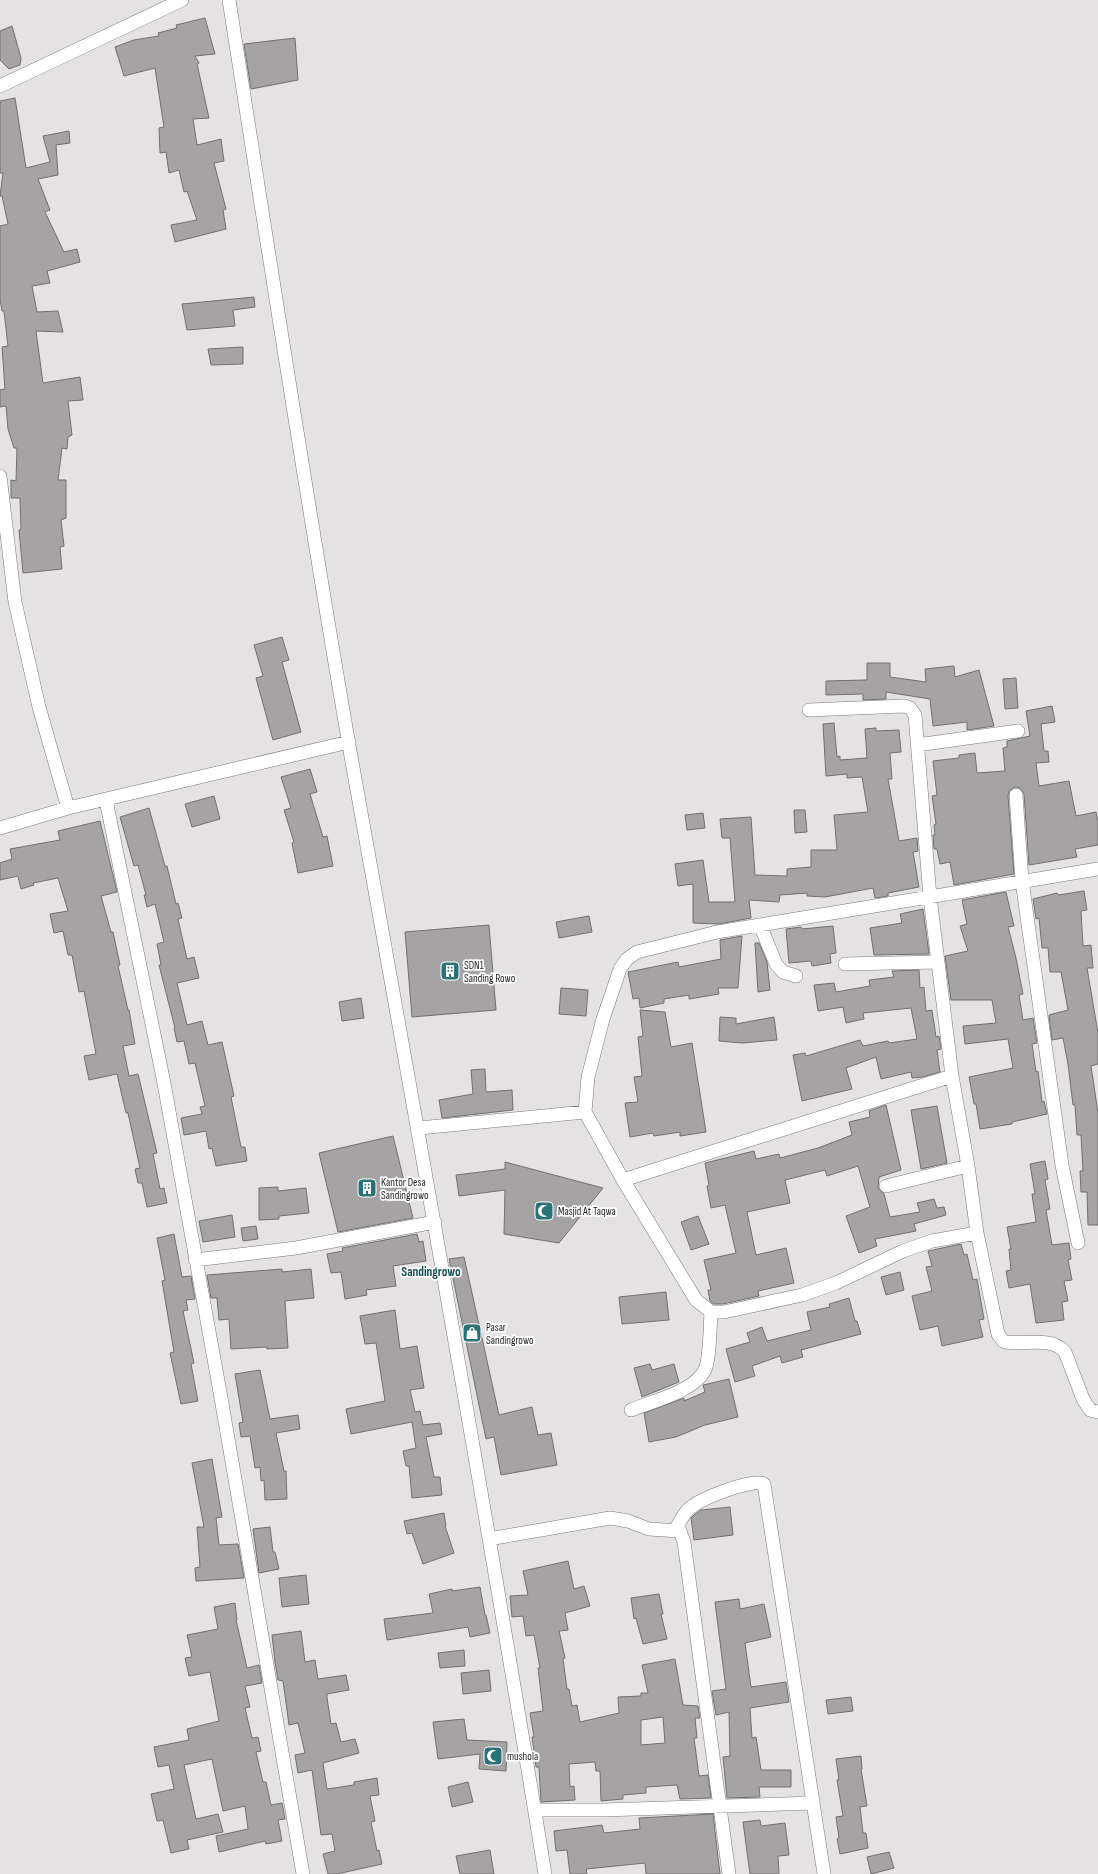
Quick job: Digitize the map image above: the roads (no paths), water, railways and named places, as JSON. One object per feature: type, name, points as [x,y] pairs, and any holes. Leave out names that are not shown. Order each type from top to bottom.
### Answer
[{"type":"street","points":[[0,86],[182,0]]},
{"type":"street","points":[[229,0],[276,307],[349,742],[419,1128],[545,1874]]},
{"type":"street","points":[[0,476],[15,602],[39,707],[68,808]]},
{"type":"street","points":[[809,710],[904,706],[910,708],[915,715],[930,896],[952,1076],[968,1166],[977,1234],[995,1323],[1000,1339],[1003,1341],[1015,1344],[1048,1343],[1061,1347],[1065,1352],[1083,1399],[1090,1410],[1098,1412]]},
{"type":"street","points":[[917,745],[1018,731]]},
{"type":"street","points":[[0,828],[68,808],[349,742]]},
{"type":"street","points":[[1016,795],[1022,881],[1062,1165],[1078,1244]]},
{"type":"street","points":[[106,800],[163,1078],[221,1400],[303,1874]]},
{"type":"street","points":[[977,1234],[932,1241],[903,1251],[836,1282],[802,1295],[724,1312],[711,1312],[696,1300],[623,1180],[585,1112],[588,1077],[603,1019],[620,969],[627,959],[637,952],[717,932],[1098,869]]},
{"type":"street","points":[[760,925],[776,964],[784,972],[796,976]]},
{"type":"street","points":[[846,964],[938,962]]},
{"type":"street","points":[[623,1180],[952,1076]]},
{"type":"street","points":[[419,1128],[585,1112]]},
{"type":"street","points":[[886,1186],[968,1166]]},
{"type":"street","points":[[195,1260],[296,1248],[435,1222]]},
{"type":"street","points":[[631,1410],[682,1390],[696,1382],[706,1368],[711,1312]]},
{"type":"street","points":[[675,1530],[690,1508],[699,1502],[715,1495],[749,1485],[760,1483],[764,1484],[824,1874]]},
{"type":"street","points":[[489,1539],[610,1518],[628,1521],[649,1529],[680,1531],[684,1542],[728,1874]]},
{"type":"street","points":[[534,1810],[813,1803]]},
{"type":"place","name":"SDN1 Sanding Rowo","points":[[450,971]]},
{"type":"place","name":"Kantor Desa Sandingrowo","points":[[367,1188]]},
{"type":"place","name":"Masjid At Taqwa","points":[[544,1211]]},
{"type":"place","name":"Pasar Sandingrowo","points":[[472,1333]]},
{"type":"place","name":"mushola","points":[[493,1756]]},
{"type":"district","name":"Sandingrowo","points":[[431,1271]]}]
